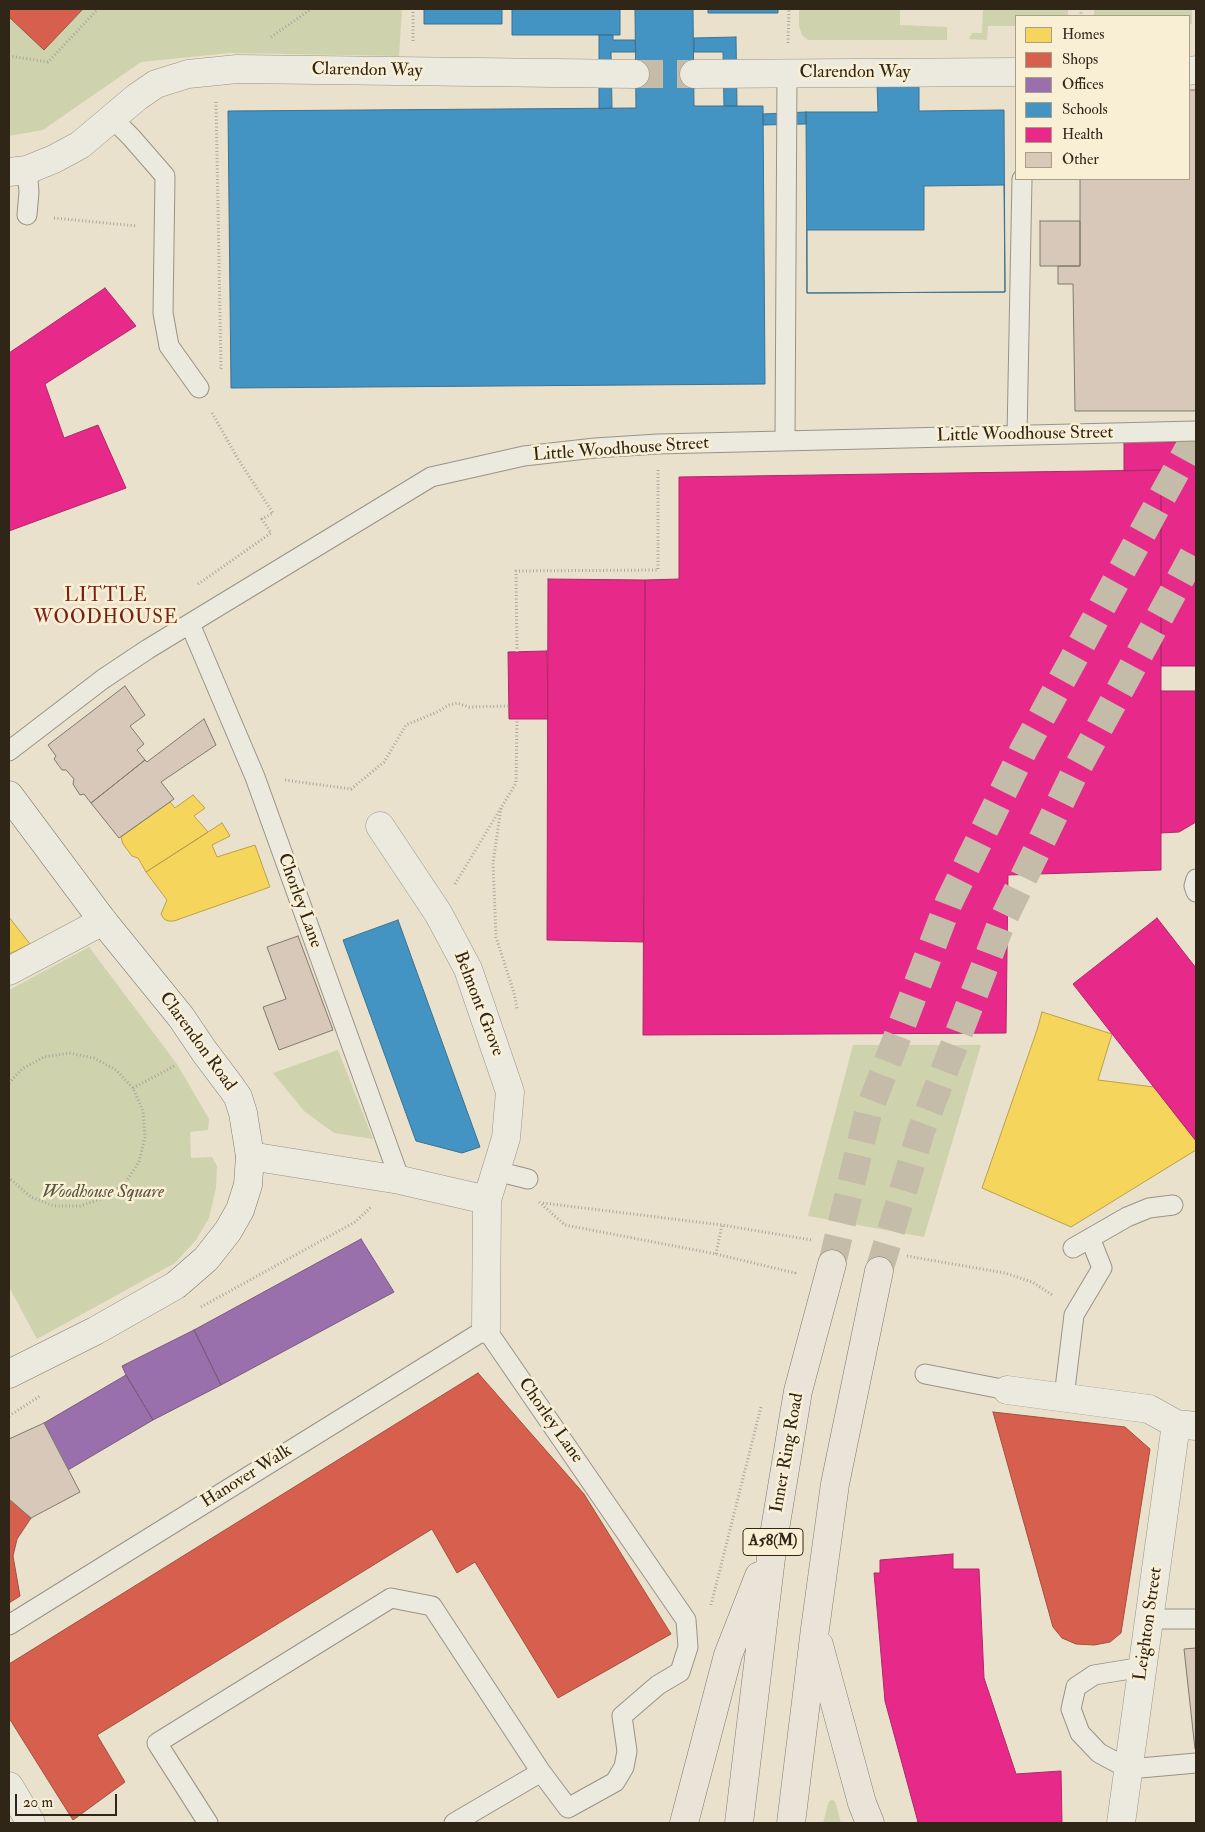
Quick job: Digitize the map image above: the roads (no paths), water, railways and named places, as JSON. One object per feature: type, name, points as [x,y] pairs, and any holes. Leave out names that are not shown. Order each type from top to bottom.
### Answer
[{"type":"highway","name":"Inner Ring Road","points":[[739,1823],[773,1541],[798,1392],[832,1264]]},
{"type":"highway","name":"A58(M)","points":[[791,1823],[835,1484],[880,1270]]},
{"type":"highway","name":"A58(M)","points":[[684,1823],[728,1655],[773,1541]]},
{"type":"highway","name":"A58(M)","points":[[815,1629],[848,1754],[870,1823]]},
{"type":"street","name":"Clarendon Way","points":[[18,171],[54,160],[80,145],[137,97],[156,84],[188,74],[237,69],[636,74]]},
{"type":"street","name":"Clarendon Way","points":[[694,74],[1015,72]]},
{"type":"street","name":"Clarendon Road","points":[[9,795],[103,921],[181,1017],[238,1097],[243,1113],[250,1156]]},
{"type":"street","name":"Belmont Grove","points":[[380,826],[438,913],[468,969],[510,1092],[506,1138],[487,1200]]},
{"type":"street","points":[[9,972],[103,921]]},
{"type":"street","points":[[10,1369],[95,1331],[176,1285],[206,1259],[228,1231],[240,1210],[248,1185],[250,1156],[400,1180],[487,1200],[486,1329]]},
{"type":"street","points":[[1007,1390],[1149,1409],[1186,1425]]},
{"type":"street","name":"Leighton Street","points":[[1121,1823],[1149,1619],[1186,1425]]},
{"type":"street","points":[[9,1786],[31,1823]]},
{"type":"lane","points":[[785,440],[787,73]]},
{"type":"lane","points":[[113,119],[165,176],[163,313],[169,346],[199,388]]},
{"type":"lane","points":[[18,171],[29,192],[27,215]]},
{"type":"lane","points":[[1017,435],[1012,271],[1022,180]]},
{"type":"lane","name":"Little Woodhouse Street","points":[[9,751],[103,679],[148,649],[432,477],[524,456],[595,448],[785,440],[1196,431]]},
{"type":"lane","name":"Chorley Lane","points":[[190,624],[255,777],[400,1180]]},
{"type":"lane","points":[[496,1171],[528,1179]]},
{"type":"lane","points":[[1073,1248],[1126,1217],[1149,1208],[1173,1205]]},
{"type":"lane","points":[[1064,1397],[1074,1315],[1102,1268],[1090,1238]]},
{"type":"lane","name":"Chorley Lane","points":[[486,1329],[686,1620],[688,1647],[680,1672],[658,1685],[622,1716],[627,1751],[624,1767],[615,1782],[568,1808],[541,1772]]},
{"type":"lane","name":"Hanover Walk","points":[[9,1625],[486,1329]]},
{"type":"lane","points":[[924,1374],[1007,1390]]},
{"type":"lane","points":[[208,1823],[157,1743],[391,1598],[432,1606],[541,1772],[454,1823]]},
{"type":"lane","points":[[1149,1619],[1196,1619]]},
{"type":"lane","points":[[1143,1667],[1094,1675],[1076,1687],[1071,1709],[1080,1733],[1099,1753],[1128,1769],[1196,1763]]},
{"type":"tunnel","points":[[635,74],[694,74]]},
{"type":"tunnel","points":[[832,1264],[868,1113],[949,902],[1024,749],[1196,435]]},
{"type":"tunnel","points":[[879,1271],[921,1131],[1001,924],[1073,776],[1196,550]]},
{"type":"district","name":"LITTLE WOODHOUSE","points":[[106,608]]},
{"type":"park label","name":"Woodhouse Square","points":[[103,1193]]}]
